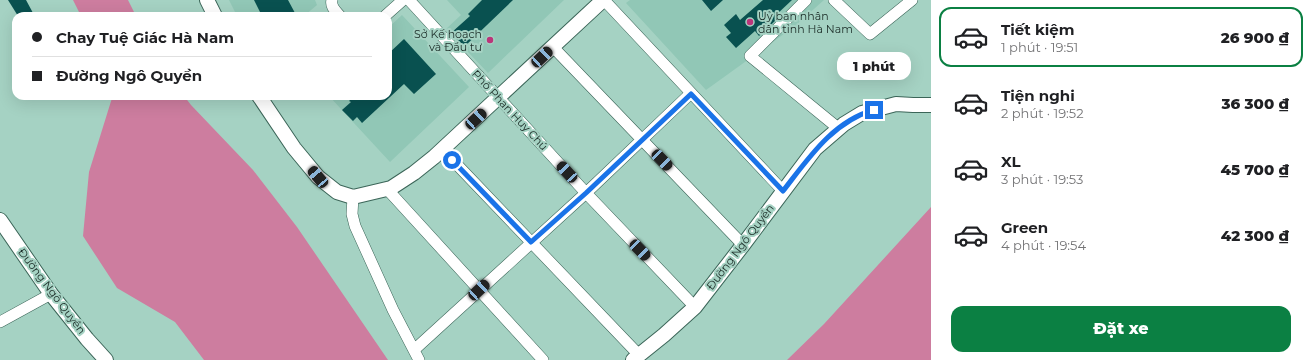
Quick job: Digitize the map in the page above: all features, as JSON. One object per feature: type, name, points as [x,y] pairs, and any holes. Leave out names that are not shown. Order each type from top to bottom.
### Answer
[{"type":"street","points":[[207,0],[213,12]]},
{"type":"street","points":[[332,0],[332,6],[337,12]]},
{"type":"street","points":[[390,12],[403,0]]},
{"type":"street","name":"Phố Phan Huy Chú","points":[[409,0],[586,193],[695,307]]},
{"type":"street","points":[[263,100],[294,148],[318,177],[337,192],[353,198],[391,188],[414,173],[442,149],[604,0],[783,191]]},
{"type":"street","points":[[806,0],[750,56],[838,128]]},
{"type":"street","points":[[834,0],[870,34],[912,0]]},
{"type":"street","points":[[553,47],[743,245]]},
{"type":"street","points":[[353,198],[352,214],[355,226],[393,310],[417,355],[479,290],[586,193],[691,94]]},
{"type":"street","name":"Đường Ngô Quyền","points":[[636,358],[695,307],[815,149],[838,128],[862,113],[896,104],[931,105]]},
{"type":"street","points":[[442,149],[531,242],[636,358]]},
{"type":"street","points":[[387,189],[543,360]]},
{"type":"street","name":"Đường Ngô Quyền","points":[[0,220],[51,294],[106,360]]},
{"type":"street","points":[[0,322],[51,294]]},
{"type":"shaded area","points":[[73,0],[128,0],[134,12],[79,12]]},
{"type":"shaded area","points":[[229,0],[315,0],[317,5],[309,12],[235,12]]},
{"type":"shaded area","name":"Sở Kế hoạch và Đầu tư","points":[[447,0],[564,0],[488,73],[446,29],[461,15]]},
{"type":"shaded area","points":[[630,0],[824,0],[795,26],[706,90],[626,3]]},
{"type":"shaded area","points":[[402,15],[469,87],[390,162],[333,100],[392,100],[392,24]]},
{"type":"shaded area","points":[[111,100],[187,100],[253,170],[297,227],[388,360],[204,360],[175,322],[117,288],[83,236],[89,172]]},
{"type":"shaded area","points":[[931,207],[931,360],[787,360],[824,324]]},
{"type":"building","points":[[8,0],[26,0],[32,12],[16,12]]},
{"type":"building","points":[[254,0],[288,0],[294,12],[260,12]]},
{"type":"building","points":[[482,0],[513,0],[464,47],[451,33],[470,16],[468,14]]},
{"type":"building","points":[[702,0],[723,0],[711,11]]},
{"type":"building","name":"Uỷ ban nhân dân tỉnh Hà Nam","points":[[763,0],[792,0],[775,16],[777,19],[759,36],[755,31],[736,48],[726,37],[731,33],[724,25],[736,14],[740,20]]},
{"type":"building","points":[[404,39],[436,74],[414,94],[404,84],[392,95],[392,50]]},
{"type":"building","points":[[387,100],[362,123],[357,117],[353,121],[342,110],[351,102],[349,101]]},
{"type":"place","name":"Uỷ ban nhân dân tỉnh Hà Nam","points":[[750,22]]},
{"type":"place","name":"Sở Kế hoạch và Đầu tư","points":[[490,40]]},
{"type":"route","points":[[452,160],[531,242],[586,193],[691,94],[783,191],[815,149],[844,124],[862,113],[874,110]]}]
